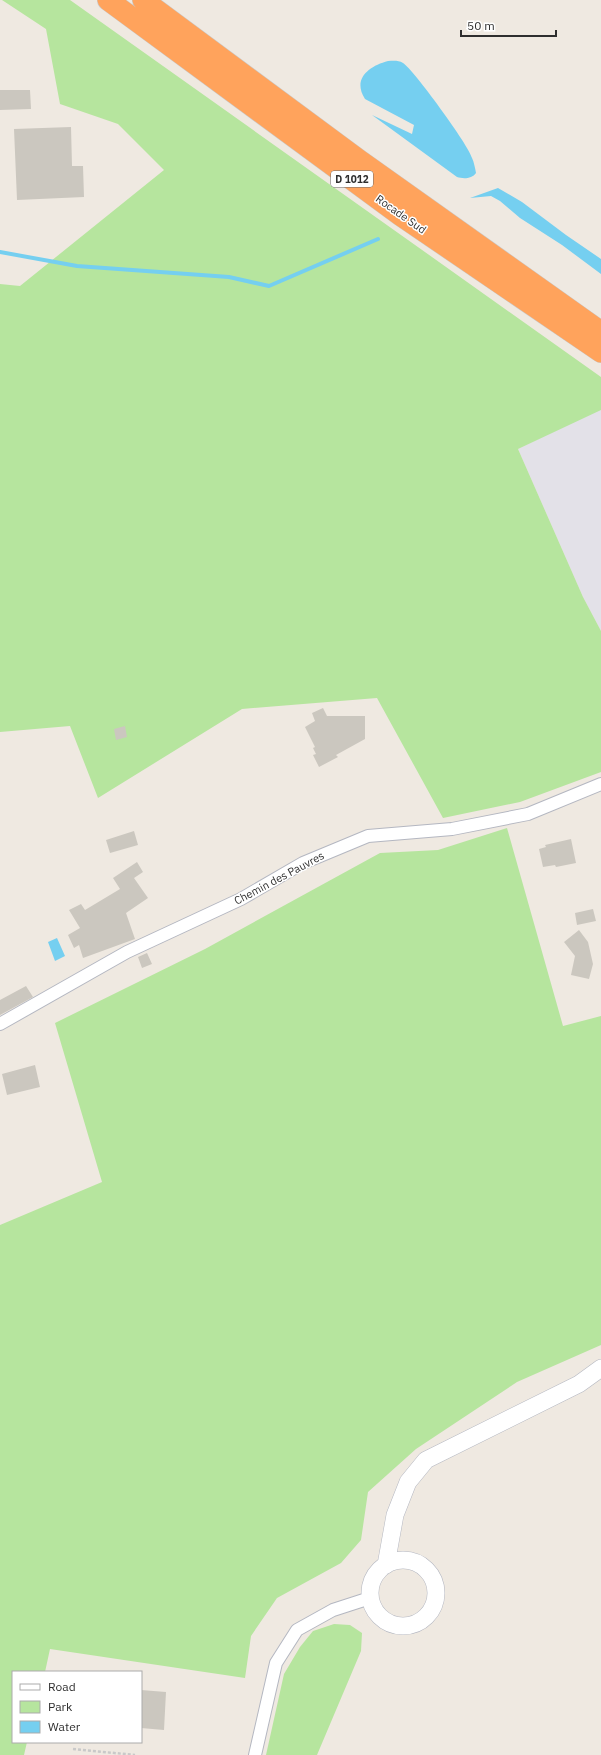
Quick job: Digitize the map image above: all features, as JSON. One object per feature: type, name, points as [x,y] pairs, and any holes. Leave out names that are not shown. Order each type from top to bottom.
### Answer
[{"type":"highway","name":"Rocade Sud","points":[[108,0],[400,215],[601,352]]},
{"type":"highway","name":"Rocade Sud","points":[[144,0],[366,164],[601,332]]},
{"type":"street","name":"Chemin des Pauvres","points":[[0,1024],[127,952],[241,899],[303,863],[368,836],[452,830],[528,814],[601,784]]},
{"type":"street","points":[[386,1565],[395,1515],[408,1482],[426,1460],[579,1384],[601,1368]]},
{"type":"street","points":[[393,1526],[403,1560]]},
{"type":"street","points":[[403,1560],[422,1566],[429,1572],[434,1581],[436,1598],[429,1614],[417,1624],[401,1626],[393,1625],[378,1615],[370,1598],[370,1591],[375,1576],[386,1565],[403,1560]]},
{"type":"street","points":[[255,1755],[276,1663],[297,1630],[333,1610],[370,1598]]},
{"type":"path","points":[[73,1749],[135,1755]]},
{"type":"shaded area","points":[[600,409],[601,631],[583,597],[518,449]]},
{"type":"green space","points":[[2,0],[70,0],[601,377],[601,410],[518,449],[583,597],[601,631],[601,772],[520,802],[443,818],[377,698],[242,709],[98,798],[70,726],[0,732],[0,284],[20,286],[164,170],[118,124],[60,104],[46,29]]},
{"type":"green space","points":[[507,828],[563,1026],[601,1016],[601,1345],[517,1382],[416,1449],[368,1492],[361,1540],[341,1563],[277,1598],[251,1636],[245,1678],[50,1649],[45,1671],[12,1671],[12,1743],[27,1743],[24,1755],[0,1755],[0,1225],[102,1182],[55,1023],[205,949],[380,853],[438,850]]},
{"type":"green space","points":[[334,1624],[350,1625],[362,1633],[361,1651],[317,1755],[266,1755],[284,1674],[300,1647],[313,1631]]},
{"type":"water","points":[[388,61],[403,63],[409,68],[429,93],[469,151],[476,173],[474,175],[467,178],[457,177],[372,115],[412,134],[414,125],[365,99],[361,92],[360,85],[364,74],[375,66]]},
{"type":"water","points":[[498,188],[522,202],[601,259],[601,274],[562,245],[520,218],[500,201],[491,196],[470,198]]},
{"type":"water","points":[[57,938],[65,956],[55,961],[48,942]]},
{"type":"building","points":[[0,90],[30,90],[31,109],[0,110]]},
{"type":"building","points":[[71,127],[72,166],[83,166],[84,197],[17,200],[14,129]]},
{"type":"building","points":[[323,708],[327,716],[365,716],[365,739],[336,755],[338,757],[319,767],[313,755],[316,754],[313,748],[315,747],[305,727],[315,721],[312,713]]},
{"type":"building","points":[[125,726],[127,737],[116,740],[114,729]]},
{"type":"building","points":[[134,831],[138,845],[110,853],[106,840]]},
{"type":"building","points":[[571,839],[576,863],[556,867],[555,865],[543,867],[539,849],[546,847],[545,845]]},
{"type":"building","points":[[137,862],[143,872],[134,878],[148,898],[126,913],[135,939],[83,958],[79,945],[74,948],[68,935],[80,928],[69,910],[81,904],[85,910],[120,889],[113,878]]},
{"type":"building","points":[[593,909],[596,921],[577,925],[575,913]]},
{"type":"building","points":[[579,930],[588,942],[593,964],[589,979],[571,975],[575,956],[564,942]]},
{"type":"building","points":[[147,953],[152,964],[142,968],[138,957]]},
{"type":"building","points":[[26,986],[33,997],[0,1015],[0,1000]]},
{"type":"building","points":[[35,1065],[40,1087],[7,1095],[2,1074]]},
{"type":"building","points":[[142,1690],[166,1692],[164,1730],[142,1728]]},
{"type":"waterway","points":[[0,252],[77,266],[229,277],[269,286],[378,239]]}]
